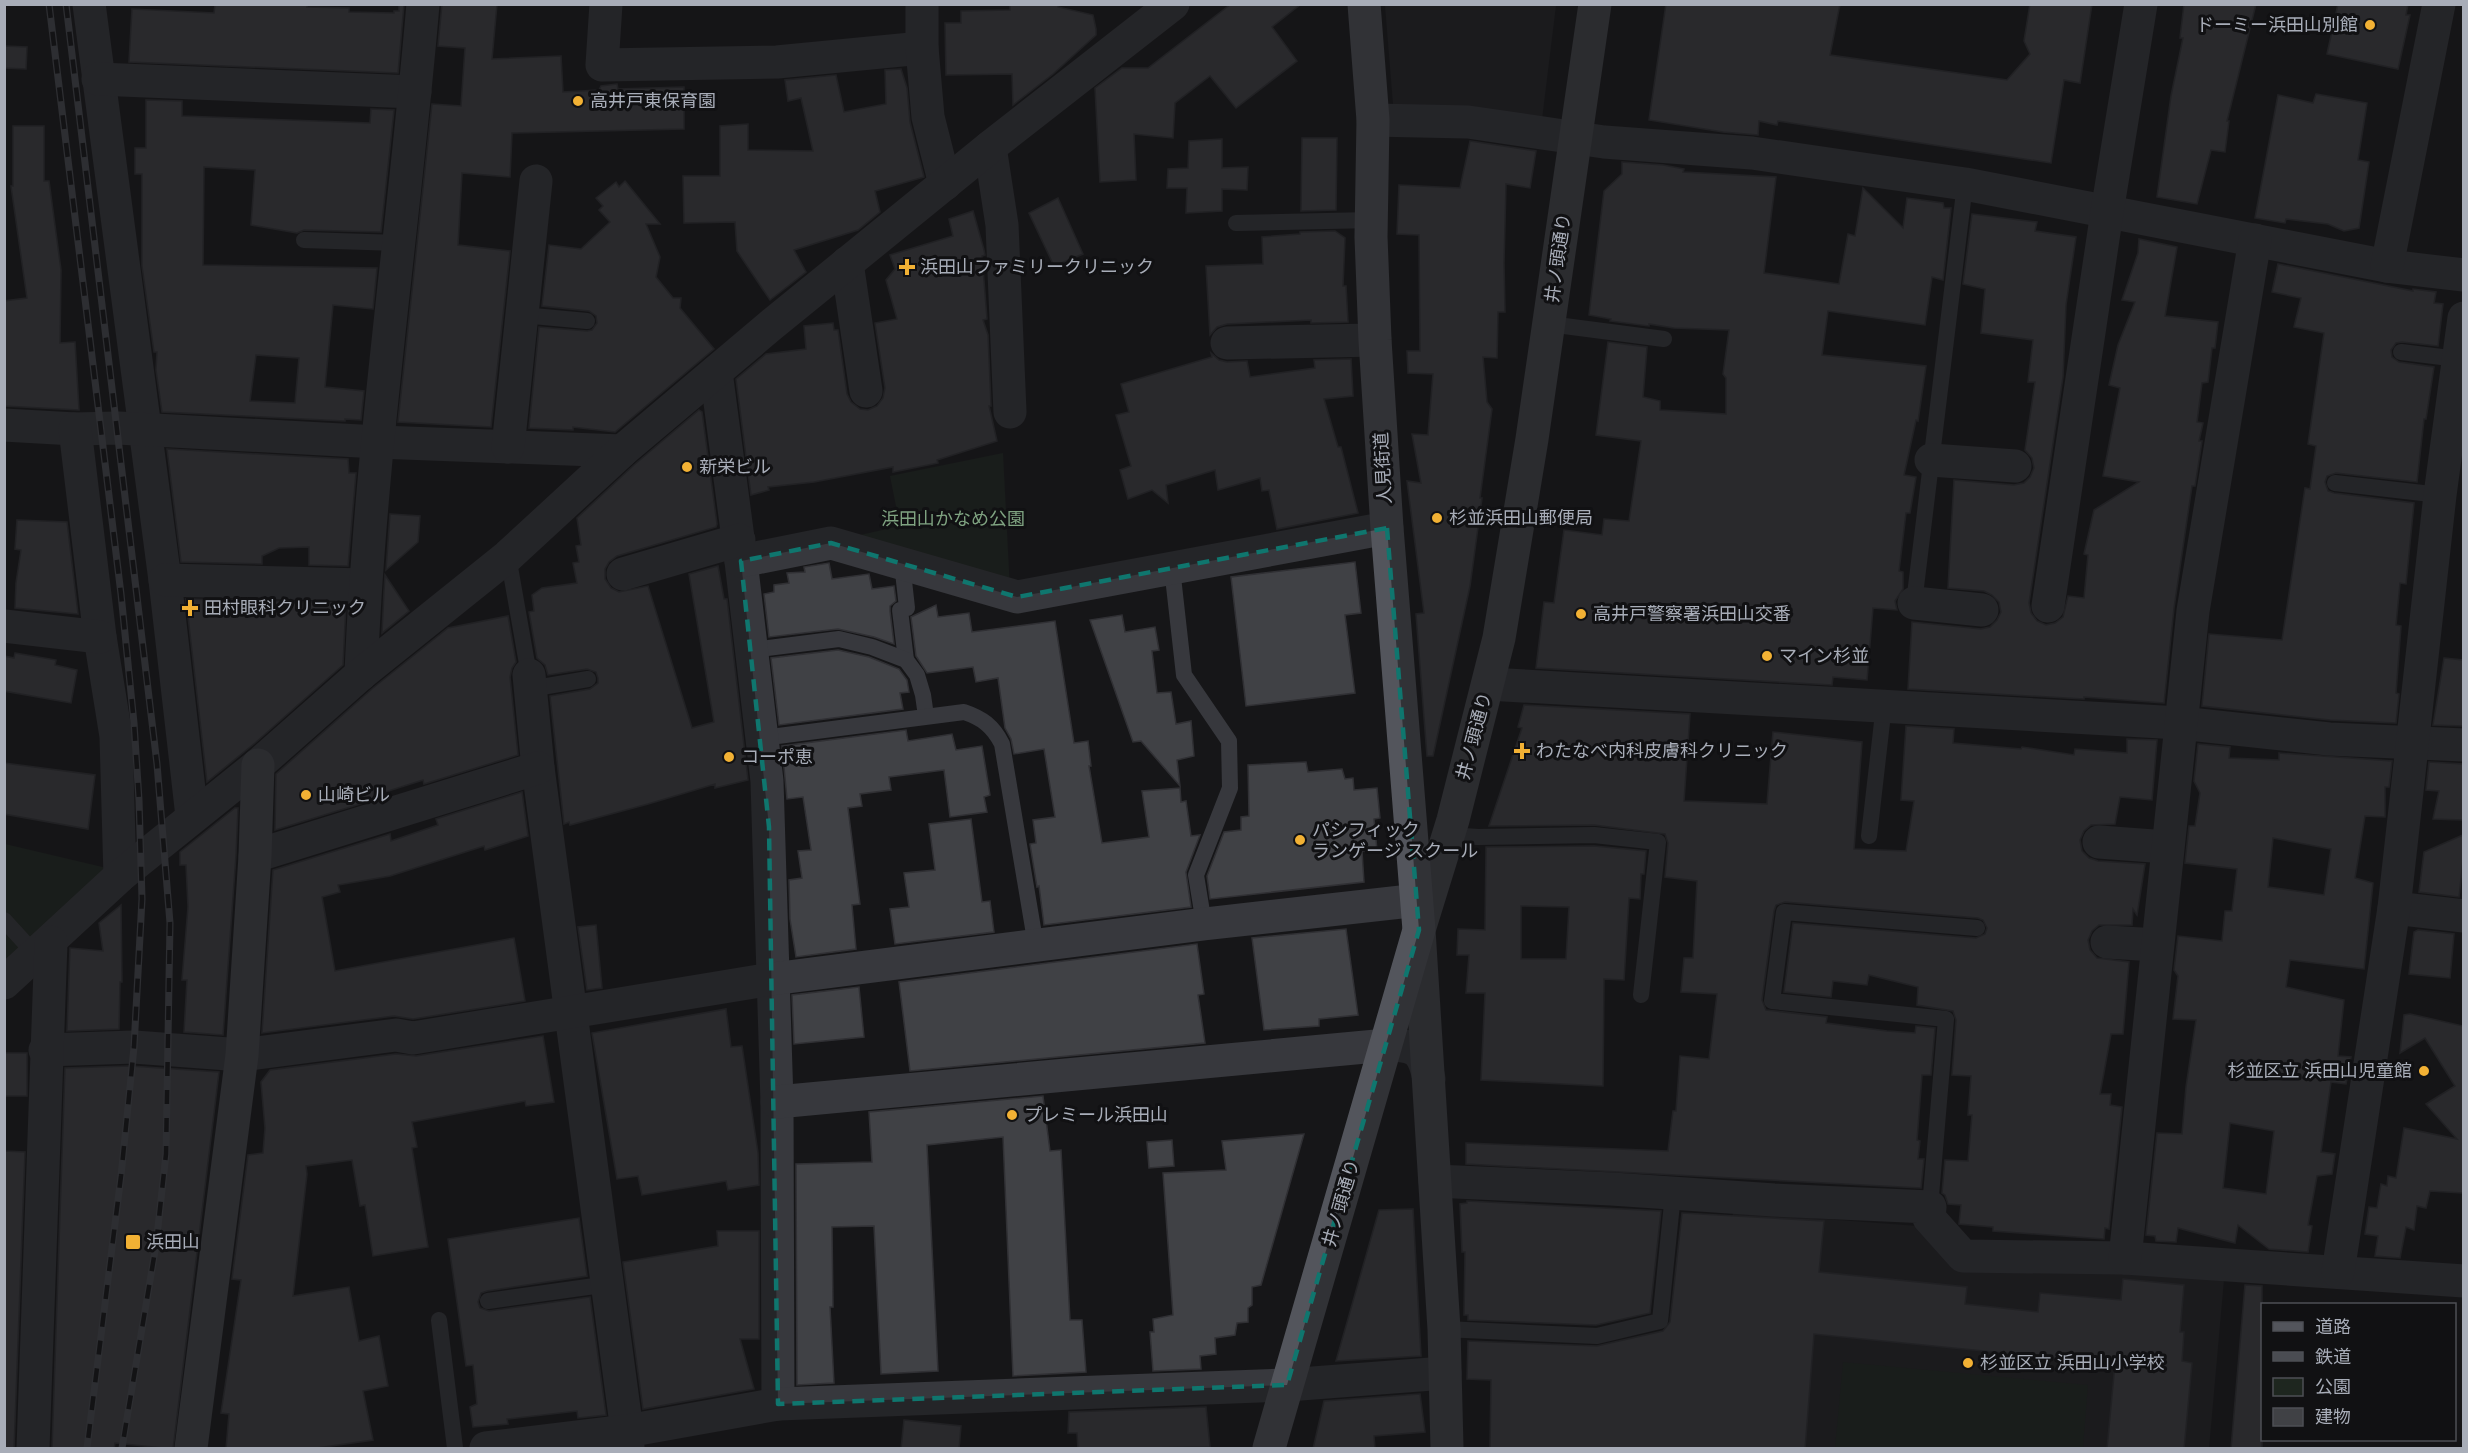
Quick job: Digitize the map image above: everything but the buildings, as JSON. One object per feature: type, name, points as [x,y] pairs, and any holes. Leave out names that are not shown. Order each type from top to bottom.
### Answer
[{"type":"main road","name":"人見街道","points":[[1364,4],[1374,120],[1372,220],[1375,340],[1387,528],[1419,915]]},
{"type":"main road","name":"井ノ頭通り","points":[[1269,1449],[1387,1045],[1419,915]]},
{"type":"street","points":[[89,4],[165,580],[192,816]]},
{"type":"street","points":[[361,674],[364,585],[416,92],[423,4]]},
{"type":"street","points":[[606,4],[603,64],[777,62],[922,48]]},
{"type":"street","points":[[922,4],[922,48],[928,117],[945,184]]},
{"type":"street","points":[[4,983],[120,876],[258,765],[361,674],[508,556],[622,451],[716,372],[990,147],[1173,4]]},
{"type":"street","name":"井ノ頭通り","points":[[1419,915],[1448,835],[1499,638],[1549,324],[1595,4]]},
{"type":"street","points":[[2048,606],[2107,212],[2141,4]]},
{"type":"street","points":[[2387,266],[2439,4]]},
{"type":"street","points":[[98,79],[416,92]]},
{"type":"street","points":[[1374,120],[1468,122],[1575,138],[1752,153],[1965,184],[2387,266],[2463,276]]},
{"type":"street","points":[[990,147],[1002,225],[1010,412]]},
{"type":"street","points":[[508,447],[536,181]]},
{"type":"street","points":[[2125,1258],[2193,611],[2255,240]]},
{"type":"street","points":[[847,263],[866,391]]},
{"type":"street","points":[[2338,1272],[2394,908],[2440,495],[2463,318]]},
{"type":"street","points":[[1227,343],[1375,340]]},
{"type":"street","points":[[716,372],[752,650],[769,826],[777,1102],[778,1404]]},
{"type":"street","points":[[4,425],[622,451]]},
{"type":"street","points":[[75,429],[100,637],[116,735],[120,876]]},
{"type":"street","points":[[1931,460],[2015,466]]},
{"type":"street","points":[[623,574],[740,550],[831,543],[1017,597],[1387,528]]},
{"type":"street","points":[[165,580],[364,585]]},
{"type":"street","points":[[1914,603],[1982,610]]},
{"type":"street","points":[[4,626],[100,637]]},
{"type":"street","points":[[529,682],[538,768],[609,1284],[628,1440]]},
{"type":"street","points":[[1488,684],[2180,723],[2329,739],[2463,745]]},
{"type":"street","points":[[191,1449],[242,1055],[255,856],[258,765]]},
{"type":"street","points":[[255,856],[538,768]]},
{"type":"street","points":[[2099,842],[2168,848]]},
{"type":"street","points":[[2394,908],[2463,916]]},
{"type":"street","points":[[45,1050],[134,1047],[242,1055],[396,1035],[413,1038],[772,979],[1204,924],[1419,915],[1444,1329],[1447,1449]]},
{"type":"street","points":[[2107,942],[2157,945]]},
{"type":"street","points":[[33,1449],[45,1050],[43,948]]},
{"type":"street","points":[[777,1102],[1387,1045],[1405,1045],[1417,1050],[1425,1062],[1429,1078]]},
{"type":"street","points":[[1435,1181],[1930,1207],[1929,1218],[1963,1256],[2125,1258],[2463,1281]]},
{"type":"street","points":[[486,1449],[628,1440],[778,1404],[1287,1385],[1445,1373]]},
{"type":"lane","points":[[1914,603],[1965,184]]},
{"type":"lane","points":[[1236,224],[1372,220]]},
{"type":"lane","points":[[304,240],[399,243]]},
{"type":"lane","points":[[522,315],[586,321]]},
{"type":"lane","points":[[1549,324],[1664,339]]},
{"type":"lane","points":[[2401,352],[2458,359]]},
{"type":"lane","points":[[2335,483],[2440,495]]},
{"type":"lane","points":[[508,556],[529,682],[588,679]]},
{"type":"lane","points":[[902,563],[907,608],[900,610],[906,660],[917,675],[926,716]]},
{"type":"lane","points":[[1172,567],[1184,675],[1229,741],[1230,788],[1196,875],[1204,924]]},
{"type":"lane","points":[[752,650],[839,639],[872,647],[906,660]]},
{"type":"lane","points":[[1869,836],[1884,705]]},
{"type":"lane","points":[[762,738],[964,712],[978,716],[988,724],[1002,744],[1036,946]]},
{"type":"lane","points":[[1448,835],[1478,837],[1594,835],[1658,842],[1641,995]]},
{"type":"lane","points":[[1930,1207],[1946,1019],[1772,1001],[1784,912],[1977,928]]},
{"type":"lane","points":[[4,920],[43,948]]},
{"type":"lane","points":[[1444,1329],[1597,1336],[1660,1321],[1672,1194]]},
{"type":"lane","points":[[488,1301],[609,1284]]},
{"type":"lane","points":[[439,1320],[455,1449]]},
{"type":"highlighted area","points":[[1387,528],[1419,900],[1419,930],[1287,1385],[778,1404],[769,827],[741,561],[831,543],[1017,597]]},
{"type":"shaded area","points":[[1385,5],[1556,5],[1542,119],[1394,116]]},
{"type":"shaded area","name":"杉並区立 浜田山小学校","points":[[1733,1212],[1917,1226],[1951,1265],[2224,1279],[2209,1448],[1713,1448]]},
{"type":"green space","name":"浜田山かなめ公園","points":[[1003,453],[1010,590],[838,540],[900,526],[890,476]]},
{"type":"green space","points":[[5,844],[111,869],[5,966]]},
{"type":"green space","points":[[1843,1362],[2088,1385],[2083,1448],[1835,1448]]},
{"type":"railway","points":[[49,4],[121,594],[134,723],[142,899],[134,1047],[121,1176],[87,1448]]},
{"type":"railway","points":[[66,4],[157,764],[170,923],[166,1154],[156,1245],[122,1448]]},
{"type":"place","name":"ドーミー浜田山別館","points":[[2370,25]]},
{"type":"place","name":"高井戸東保育園","points":[[578,101]]},
{"type":"place","name":"浜田山ファミリークリニック","points":[[907,267]]},
{"type":"place","name":"新栄ビル","points":[[687,467]]},
{"type":"place","name":"杉並浜田山郵便局","points":[[1437,518]]},
{"type":"place","name":"田村眼科クリニック","points":[[190,608]]},
{"type":"place","name":"高井戸警察署浜田山交番","points":[[1581,614]]},
{"type":"place","name":"マイン杉並","points":[[1767,656]]},
{"type":"place","name":"わたなべ内科皮膚科クリニック","points":[[1522,751]]},
{"type":"place","name":"コーポ恵","points":[[729,757]]},
{"type":"place","name":"山崎ビル","points":[[306,795]]},
{"type":"place","name":"パシフィック ランゲージ スクール","points":[[1300,840]]},
{"type":"place","name":"杉並区立 浜田山児童館","points":[[2424,1071]]},
{"type":"place","name":"プレミール浜田山","points":[[1012,1115]]},
{"type":"place","name":"浜田山","points":[[133,1242]]},
{"type":"place","name":"杉並区立 浜田山小学校","points":[[1968,1363]]}]
